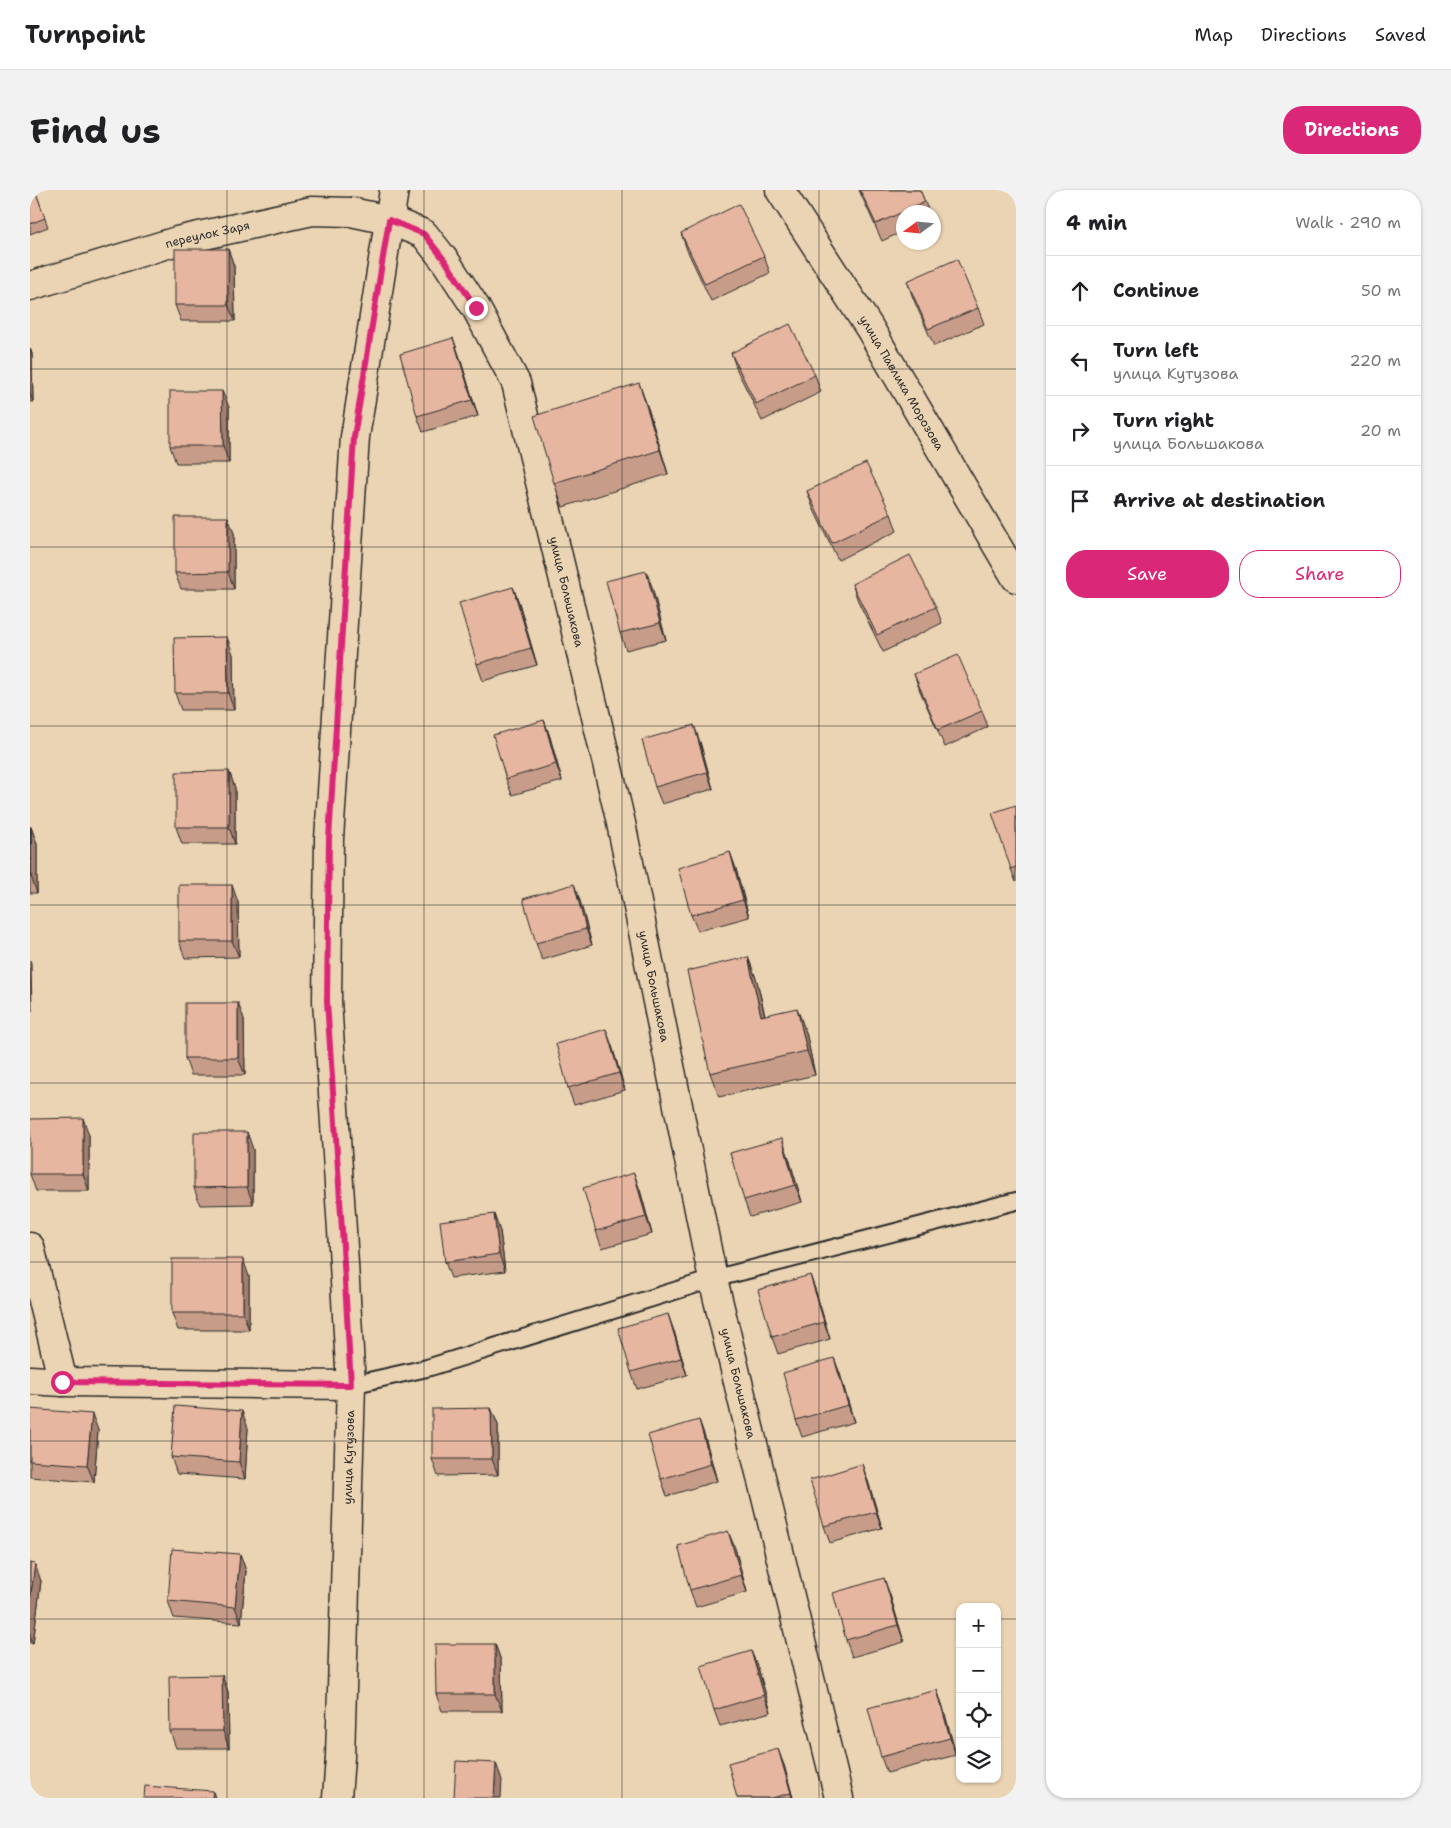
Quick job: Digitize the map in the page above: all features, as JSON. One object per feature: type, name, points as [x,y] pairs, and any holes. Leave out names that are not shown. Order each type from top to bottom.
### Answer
[{"type":"street","name":"улица Кутузова","points":[[337,1798],[341,1748],[351,1385],[327,1001],[329,839],[354,437],[394,190]]},
{"type":"street","name":"улица Павлика Морозова","points":[[780,190],[869,327],[1016,578]]},
{"type":"street","name":"переулок Заря","points":[[30,286],[177,241],[312,211],[351,212],[389,220]]},
{"type":"street","name":"улица Большакова","points":[[389,220],[424,234],[446,262],[476,308],[516,383],[620,823],[713,1278],[839,1798]]},
{"type":"street","points":[[30,1247],[62,1382]]},
{"type":"street","points":[[30,1380],[62,1382],[351,1385]]},
{"type":"lane","points":[[351,1385],[427,1368],[713,1278],[1016,1201]]},
{"type":"building","points":[[30,190],[35,190],[45,218],[30,224]]},
{"type":"building","points":[[860,190],[920,190],[925,202],[918,205],[896,205],[896,215],[876,224]]},
{"type":"building","points":[[739,204],[764,256],[705,284],[681,233]]},
{"type":"building","points":[[175,249],[228,249],[228,305],[175,305]]},
{"type":"building","points":[[957,259],[978,308],[928,329],[907,281]]},
{"type":"building","points":[[790,324],[815,375],[756,404],[731,353]]},
{"type":"building","points":[[453,338],[472,400],[417,416],[400,354]]},
{"type":"building","points":[[639,383],[660,450],[554,483],[534,416]]},
{"type":"building","points":[[170,391],[222,391],[223,446],[170,446]]},
{"type":"building","points":[[866,463],[891,514],[832,543],[807,491]]},
{"type":"building","points":[[175,517],[228,517],[228,572],[175,573]]},
{"type":"building","points":[[910,555],[936,607],[877,635],[852,584]]},
{"type":"building","points":[[646,571],[660,623],[620,633],[606,581]]},
{"type":"building","points":[[513,587],[531,648],[477,664],[459,603]]},
{"type":"building","points":[[227,637],[228,693],[175,693],[174,638]]},
{"type":"building","points":[[958,655],[982,711],[938,730],[914,674]]},
{"type":"building","points":[[544,720],[556,764],[506,779],[493,735]]},
{"type":"building","points":[[694,725],[707,772],[655,787],[642,740]]},
{"type":"building","points":[[229,771],[229,827],[176,827],[176,772]]},
{"type":"building","points":[[1016,805],[1016,867],[1011,869],[992,813]]},
{"type":"building","points":[[31,827],[31,876],[30,876]]},
{"type":"building","points":[[730,852],[743,900],[691,915],[678,868]]},
{"type":"building","points":[[574,884],[586,929],[536,943],[523,899]]},
{"type":"building","points":[[179,885],[232,885],[232,941],[179,941]]},
{"type":"building","points":[[748,957],[761,1016],[797,1008],[807,1051],[710,1073],[687,971]]},
{"type":"building","points":[[185,1003],[238,1003],[238,1058],[185,1058]]},
{"type":"building","points":[[606,1029],[619,1073],[568,1088],[556,1044]]},
{"type":"building","points":[[83,1118],[83,1174],[30,1174],[30,1119]]},
{"type":"building","points":[[194,1132],[247,1132],[247,1187],[194,1188]]},
{"type":"building","points":[[782,1138],[795,1185],[744,1200],[730,1153]]},
{"type":"building","points":[[634,1173],[646,1217],[596,1231],[583,1188]]},
{"type":"building","points":[[494,1214],[499,1254],[445,1262],[440,1221]]},
{"type":"building","points":[[172,1259],[243,1259],[243,1313],[172,1313]]},
{"type":"building","points":[[810,1275],[824,1322],[772,1337],[758,1290]]},
{"type":"building","points":[[668,1314],[681,1358],[631,1372],[618,1328]]},
{"type":"building","points":[[834,1358],[848,1405],[796,1420],[783,1373]]},
{"type":"building","points":[[175,1406],[242,1411],[239,1462],[171,1457]]},
{"type":"building","points":[[491,1408],[492,1459],[432,1459],[432,1409]]},
{"type":"building","points":[[30,1409],[92,1414],[87,1465],[30,1461]]},
{"type":"building","points":[[699,1420],[711,1464],[661,1479],[648,1435]]},
{"type":"building","points":[[862,1464],[876,1512],[824,1526],[810,1480]]},
{"type":"building","points":[[728,1531],[741,1575],[690,1590],[678,1546]]},
{"type":"building","points":[[172,1549],[240,1554],[235,1607],[168,1601]]},
{"type":"building","points":[[30,1563],[35,1564],[30,1600]]},
{"type":"building","points":[[884,1578],[898,1625],[846,1640],[833,1593]]},
{"type":"building","points":[[435,1644],[495,1644],[495,1694],[436,1694]]},
{"type":"building","points":[[751,1651],[764,1695],[714,1710],[701,1666]]},
{"type":"building","points":[[222,1675],[223,1731],[170,1731],[169,1676]]},
{"type":"building","points":[[937,1690],[950,1738],[881,1757],[868,1708]]},
{"type":"building","points":[[778,1749],[791,1793],[772,1798],[737,1798],[728,1763]]},
{"type":"building","points":[[456,1761],[496,1763],[494,1798],[454,1798]]},
{"type":"building","points":[[145,1786],[213,1791],[212,1798],[144,1798]]},
{"type":"route","points":[[62,1382],[351,1385],[327,1001],[329,839],[354,437],[389,220],[424,234],[446,262],[476,308]]}]
